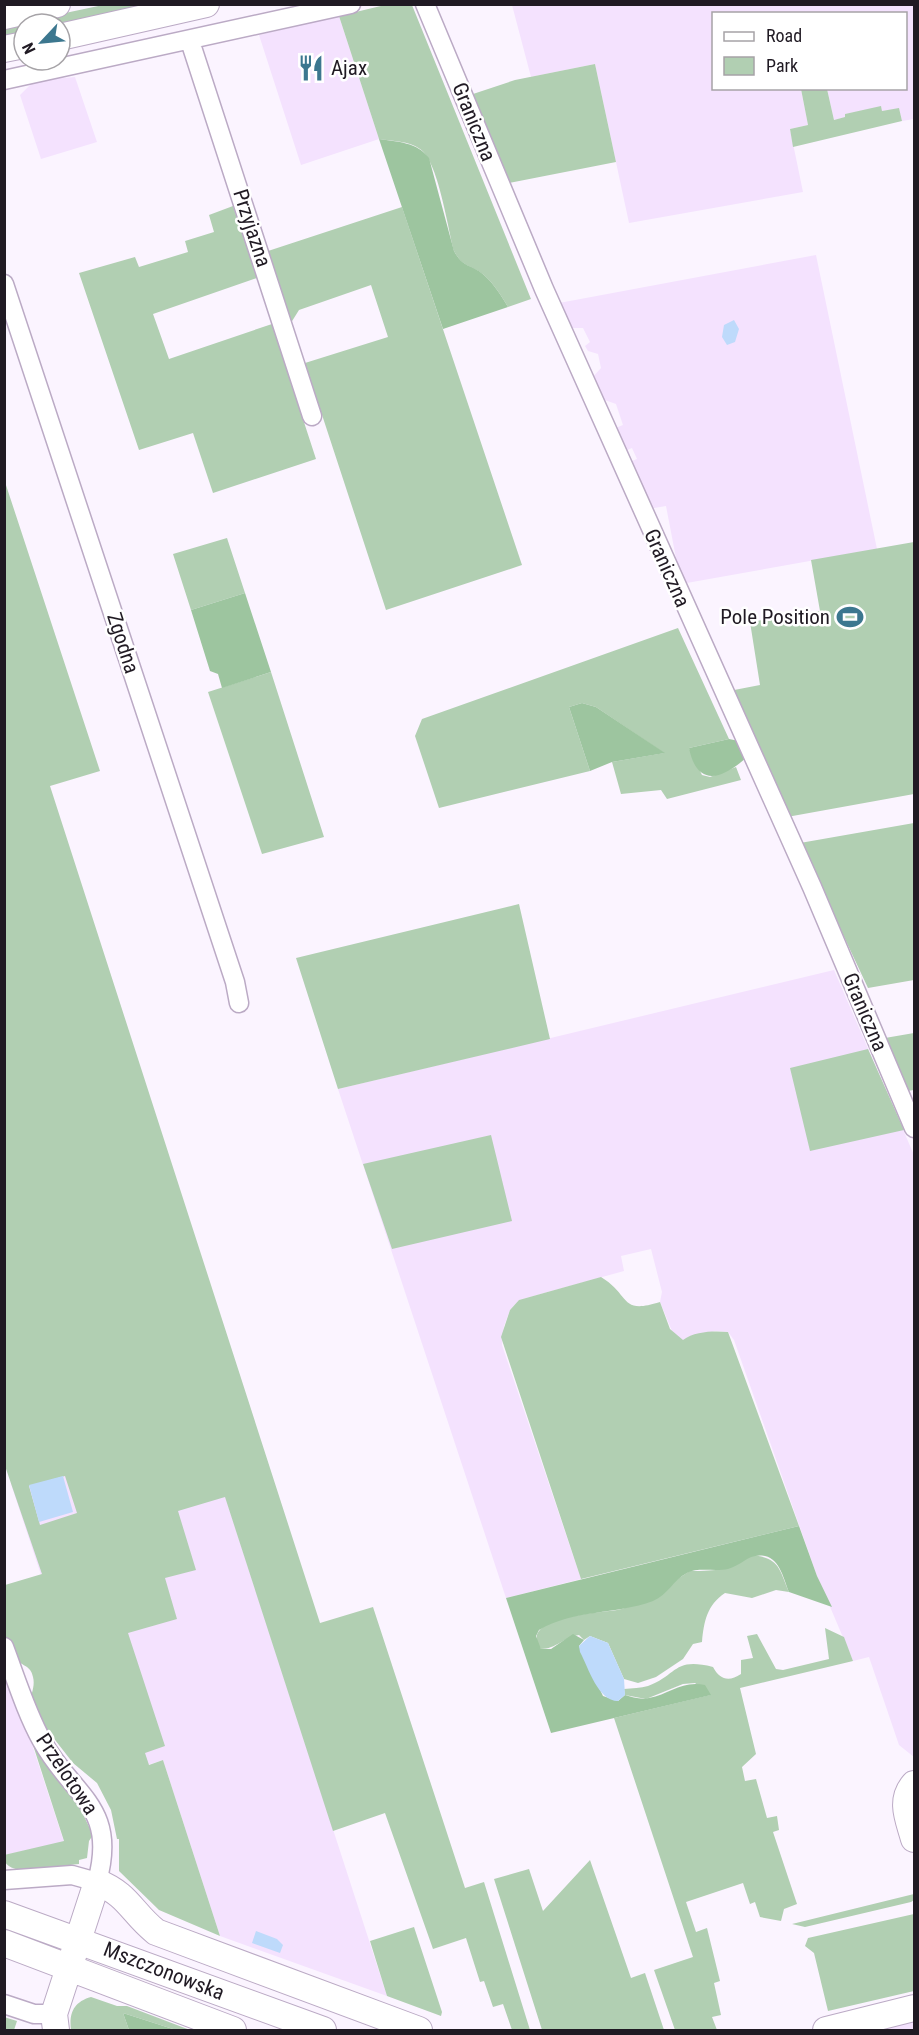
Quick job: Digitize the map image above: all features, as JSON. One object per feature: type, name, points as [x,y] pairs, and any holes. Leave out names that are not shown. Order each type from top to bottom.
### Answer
[{"type":"main road","points":[[4,16],[57,4]]},
{"type":"main road","points":[[72,34],[206,4]]},
{"type":"main road","points":[[915,1785],[908,1791],[905,1808],[915,1839]]},
{"type":"main road","points":[[97,1882],[120,1893],[145,1923],[156,1932],[419,2031]]},
{"type":"main road","name":"Przelotowa","points":[[55,2022],[68,1967],[97,1882]]},
{"type":"main road","name":"Mszczonowska","points":[[4,1914],[77,1938],[323,2031]]},
{"type":"main road","name":"Mszczonowska","points":[[4,1943],[233,2031]]},
{"type":"main road","points":[[826,2031],[915,2008]]},
{"type":"street","points":[[4,51],[8,79],[351,4]]},
{"type":"street","name":"Graniczna","points":[[426,4],[544,289],[807,876],[915,1128]]},
{"type":"street","name":"Przyjazna","points":[[190,41],[312,416]]},
{"type":"street","name":"Zgodna","points":[[4,284],[235,982],[239,1003]]},
{"type":"street","name":"Przelotowa","points":[[4,1647],[30,1718],[43,1744],[88,1802],[99,1821],[104,1845],[97,1882]]},
{"type":"street","points":[[4,1880],[72,1875],[97,1882]]},
{"type":"street","points":[[4,2004],[55,2022]]},
{"type":"shaded area","points":[[512,5],[914,5],[914,119],[902,121],[899,109],[882,111],[881,107],[845,114],[846,117],[834,120],[827,90],[907,90],[907,12],[712,12],[712,90],[801,90],[808,125],[790,129],[803,192],[629,223],[595,64],[531,77]]},
{"type":"shaded area","points":[[339,16],[379,139],[301,165],[259,35]]},
{"type":"shaded area","points":[[61,75],[64,78],[75,77],[97,142],[41,159],[20,95],[33,82]]},
{"type":"shaded area","points":[[816,255],[877,549],[681,584],[666,506],[648,509],[627,463],[637,459],[632,448],[622,452],[613,429],[623,425],[616,404],[599,398],[591,379],[601,368],[598,354],[588,351],[585,346],[590,342],[583,328],[570,328],[559,303]]},
{"type":"shaded area","points":[[834,970],[914,1155],[914,1757],[899,1745],[869,1657],[853,1661],[817,1576],[734,1340],[728,1332],[715,1331],[683,1341],[674,1336],[660,1302],[662,1292],[651,1249],[621,1256],[624,1271],[519,1300],[510,1310],[504,1326],[502,1345],[581,1579],[506,1598],[338,1089]]},
{"type":"shaded area","points":[[63,1467],[225,1496],[387,1996],[220,1936],[163,1760],[108,1778],[11,1484]]},
{"type":"shaded area","points":[[8,1671],[64,1842],[5,1855],[4,1673]]},
{"type":"shaded area","points":[[914,2021],[914,2030],[879,2030]]},
{"type":"green space","points":[[103,5],[148,5],[72,21],[72,12],[70,12]]},
{"type":"green space","points":[[385,5],[412,5],[531,299],[508,307],[488,278],[461,261],[454,251],[437,180],[426,156],[411,144],[379,139],[339,16]]},
{"type":"green space","points":[[12,24],[12,35],[5,36],[4,26]]},
{"type":"green space","points":[[595,64],[616,162],[509,183],[473,94],[515,80]]},
{"type":"green space","points":[[801,90],[827,90],[834,120],[845,117],[845,114],[881,106],[882,111],[899,108],[902,121],[793,147],[790,129],[808,125]]},
{"type":"green space","points":[[379,139],[413,146],[429,158],[454,251],[461,261],[488,278],[508,307],[443,329]]},
{"type":"green space","points":[[233,206],[257,278],[153,314],[169,359],[272,324],[316,459],[213,493],[193,433],[139,450],[79,273],[135,257],[139,267],[188,252],[185,241],[214,232],[209,215]]},
{"type":"green space","points":[[402,207],[522,565],[386,610],[305,363],[388,337],[371,285],[299,310],[289,326],[265,252]]},
{"type":"green space","points":[[4,479],[100,771],[50,786],[320,1623],[373,1607],[465,1888],[484,1882],[530,2030],[512,2030],[503,2004],[493,2007],[484,1981],[480,1982],[466,1938],[433,1949],[385,1813],[333,1831],[225,1497],[178,1511],[196,1570],[165,1578],[177,1619],[128,1633],[165,1746],[145,1753],[149,1765],[163,1760],[220,1936],[159,1910],[119,1871],[119,1839],[117,1839],[111,1810],[97,1783],[73,1763],[31,1709],[30,1701],[34,1685],[32,1673],[14,1658],[7,1642],[5,1585],[42,1574],[4,1463]],"holes":[[[65,1476],[77,1513],[40,1525],[29,1486]]]},
{"type":"green space","points":[[227,538],[245,593],[191,610],[173,554]]},
{"type":"green space","points":[[914,542],[914,794],[787,817],[729,691],[760,685],[750,622],[820,611],[811,560]]},
{"type":"green space","points":[[245,593],[271,672],[222,688],[218,674],[210,671],[191,610]]},
{"type":"green space","points":[[678,628],[729,739],[689,748],[702,775],[710,777],[736,767],[741,780],[667,799],[661,790],[621,794],[612,762],[664,753],[596,707],[582,703],[569,707],[590,771],[439,808],[415,736],[422,719]]},
{"type":"green space","points":[[271,672],[324,837],[262,854],[208,692]]},
{"type":"green space","points":[[582,703],[596,707],[665,753],[612,762],[590,771],[569,707]]},
{"type":"green space","points":[[729,739],[739,741],[746,758],[719,775],[704,774],[698,769],[689,748]]},
{"type":"green space","points":[[914,823],[914,980],[868,988],[800,843]]},
{"type":"green space","points":[[519,904],[550,1039],[338,1089],[296,958]]},
{"type":"green space","points":[[914,1033],[914,1090],[907,1091],[885,1038]]},
{"type":"green space","points":[[868,1049],[904,1130],[810,1151],[790,1068]]},
{"type":"green space","points":[[491,1135],[512,1221],[392,1249],[363,1164]]},
{"type":"green space","points":[[601,1277],[631,1305],[660,1302],[670,1329],[683,1340],[699,1333],[728,1332],[799,1526],[581,1579],[501,1337],[510,1310],[519,1300]]},
{"type":"green space","points":[[799,1526],[817,1576],[832,1607],[789,1592],[781,1571],[774,1561],[765,1556],[754,1556],[728,1569],[691,1571],[653,1601],[581,1615],[553,1623],[539,1630],[536,1636],[541,1649],[551,1649],[573,1634],[584,1640],[579,1646],[603,1696],[618,1701],[625,1695],[646,1699],[690,1684],[705,1685],[711,1695],[551,1733],[506,1598]]},
{"type":"green space","points":[[752,1555],[768,1559],[777,1566],[789,1592],[776,1590],[752,1598],[725,1593],[710,1608],[702,1642],[693,1644],[683,1659],[656,1677],[638,1683],[624,1679],[608,1643],[590,1636],[584,1640],[579,1635],[574,1636],[551,1647],[541,1649],[537,1638],[540,1629],[550,1623],[564,1618],[617,1610],[636,1604],[690,1571],[722,1569]]},
{"type":"green space","points":[[825,1628],[844,1637],[853,1661],[740,1688],[756,1754],[742,1767],[745,1781],[756,1779],[767,1818],[777,1816],[779,1830],[773,1832],[797,1904],[784,1909],[781,1921],[760,1917],[755,1902],[750,1904],[743,1883],[686,1902],[696,1932],[707,1928],[720,1981],[714,1983],[721,2015],[712,2017],[717,2030],[675,2030],[654,1970],[693,1957],[614,1718],[710,1695],[695,1683],[683,1684],[646,1699],[625,1695],[624,1689],[648,1686],[690,1664],[713,1667],[719,1675],[725,1678],[737,1677],[741,1674],[741,1660],[753,1658],[747,1636],[757,1634],[776,1669],[783,1670],[829,1659]]},
{"type":"green space","points":[[32,1742],[81,1810],[93,1835],[89,1841],[87,1858],[79,1860],[79,1864],[39,1870],[19,1870],[5,1862],[4,1855],[64,1841]]},
{"type":"green space","points":[[590,1860],[631,1978],[645,1973],[664,2030],[542,2030],[494,1879],[529,1869],[543,1911]]},
{"type":"green space","points":[[914,1894],[914,1900],[911,1902],[805,1927],[792,1924]]},
{"type":"green space","points":[[914,1914],[914,1991],[828,2011],[814,1953],[805,1946],[808,1938]]},
{"type":"green space","points":[[414,1927],[442,2012],[441,2016],[387,1996],[370,1941]]},
{"type":"green space","points":[[91,1997],[117,2006],[127,2006],[190,2030],[176,2030],[123,2013],[129,2030],[71,2030],[72,2014],[76,2005]]},
{"type":"green space","points":[[123,2013],[176,2030],[129,2030]]},
{"type":"green space","points":[[4,2017],[17,2021],[14,2030],[5,2030]]},
{"type":"water","points":[[734,320],[739,329],[735,342],[727,345],[722,337],[724,325]]},
{"type":"water","points":[[63,1476],[73,1512],[39,1522],[29,1485]]},
{"type":"water","points":[[590,1636],[608,1643],[624,1679],[625,1695],[618,1701],[611,1700],[600,1690],[580,1652],[579,1646]]},
{"type":"water","points":[[256,1931],[277,1939],[283,1945],[280,1953],[252,1943]]},
{"type":"place","name":"Ajax","points":[[311,68]]},
{"type":"place","name":"Pole Position","points":[[850,617]]}]
